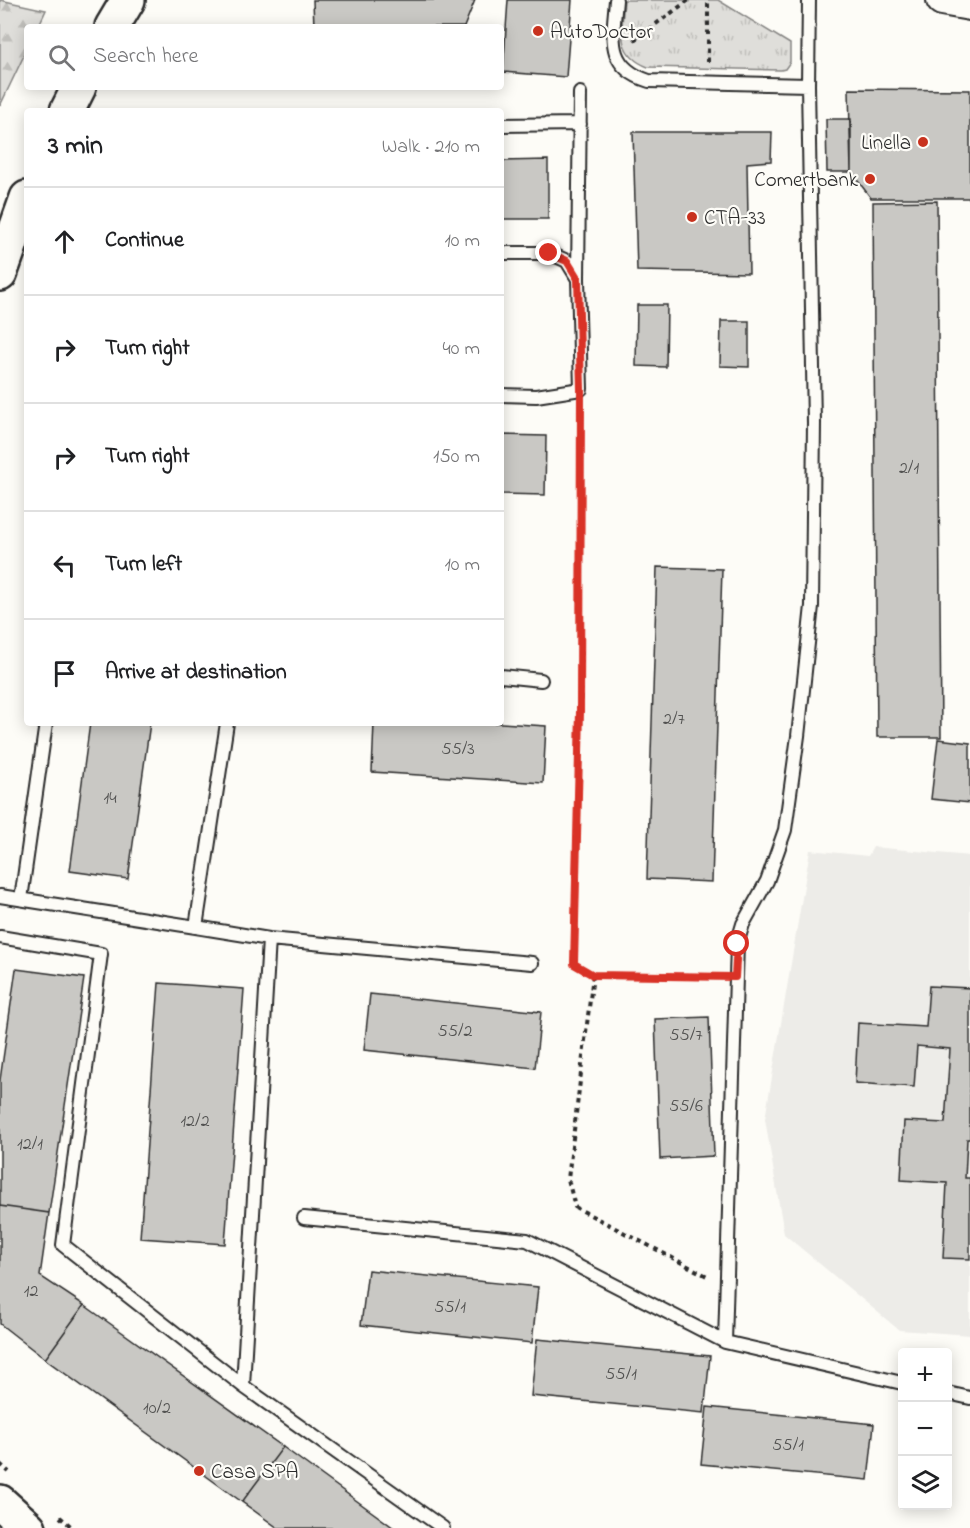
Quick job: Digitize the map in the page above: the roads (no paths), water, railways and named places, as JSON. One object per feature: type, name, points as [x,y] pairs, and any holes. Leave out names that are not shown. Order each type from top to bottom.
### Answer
[{"type":"main road","points":[[114,24],[128,0]]},
{"type":"main road","points":[[68,108],[78,90]]},
{"type":"main road","points":[[0,274],[24,212]]},
{"type":"main road","points":[[0,1502],[29,1528]]},
{"type":"street","points":[[942,0],[970,5]]},
{"type":"lane","points":[[616,0],[612,44],[615,54],[630,72],[649,81],[808,85]]},
{"type":"lane","points":[[724,1342],[737,944],[743,924],[767,880],[785,830],[812,606],[814,423],[808,85],[809,0]]},
{"type":"lane","points":[[504,395],[536,396],[581,389],[578,279],[580,93]]},
{"type":"lane","points":[[504,125],[580,124]]},
{"type":"lane","points":[[504,253],[549,253],[567,261],[578,279]]},
{"type":"lane","points":[[504,676],[541,680]]},
{"type":"lane","points":[[21,899],[46,726]]},
{"type":"lane","points":[[196,927],[227,726]]},
{"type":"lane","points":[[0,896],[269,939],[532,963]]},
{"type":"lane","points":[[0,937],[101,954],[63,1245],[243,1386],[443,1528]]},
{"type":"lane","points":[[243,1386],[269,939]]},
{"type":"lane","points":[[304,1218],[527,1240],[724,1342],[898,1382]]},
{"type":"lane","points":[[952,1394],[970,1398]]},
{"type":"place","name":"AutoDoctor","points":[[538,31]]},
{"type":"place","name":"Linella","points":[[923,142]]},
{"type":"place","name":"Comerțbank","points":[[870,179]]},
{"type":"place","name":"CTA-33","points":[[692,217]]},
{"type":"place","name":"Casa SPA","points":[[199,1471]]}]
